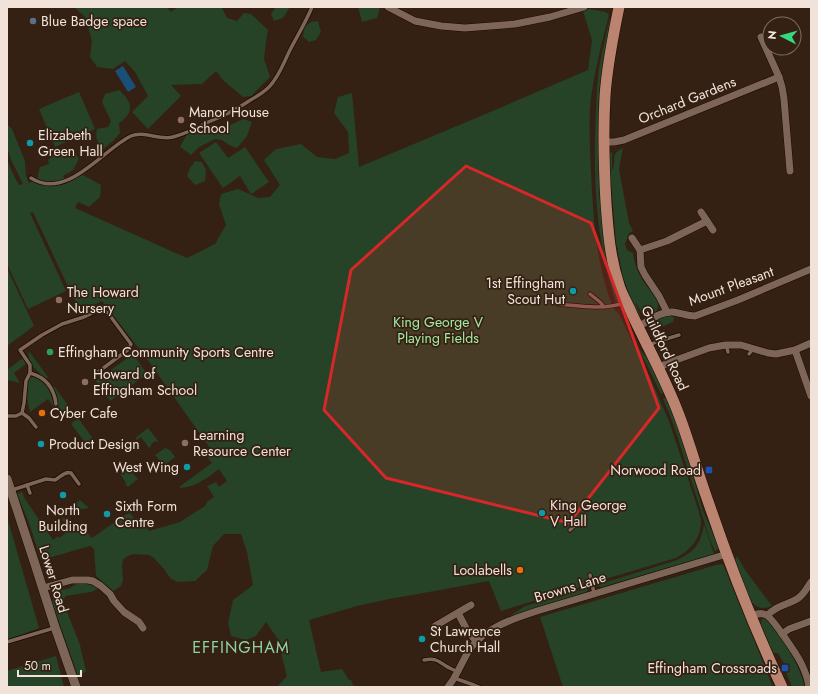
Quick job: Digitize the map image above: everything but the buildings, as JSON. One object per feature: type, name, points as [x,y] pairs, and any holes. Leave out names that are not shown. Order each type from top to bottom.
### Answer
[{"type":"main road","name":"Guildford Road","points":[[619,7],[605,95],[604,142],[606,193],[609,239],[613,263],[619,286],[679,414],[709,506],[727,554],[751,616],[782,687]]},
{"type":"street","points":[[388,7],[415,21],[441,26],[465,28],[515,24],[550,17],[584,7]]},
{"type":"street","points":[[761,37],[782,87],[790,171]]},
{"type":"street","name":"Orchard Gardens","points":[[604,142],[624,140],[779,77]]},
{"type":"street","points":[[701,212],[713,230]]},
{"type":"street","points":[[640,250],[667,240],[708,221]]},
{"type":"street","points":[[632,238],[640,250],[641,267],[667,312],[659,314],[638,327]]},
{"type":"street","name":"Mount Pleasant","points":[[667,312],[695,316],[738,300],[811,269]]},
{"type":"street","points":[[658,368],[709,348],[740,346],[751,351],[776,354],[795,350],[811,343]]},
{"type":"street","points":[[795,350],[811,396]]},
{"type":"street","name":"Lower Road","points":[[7,479],[76,687]]},
{"type":"street","name":"Browns Lane","points":[[448,687],[467,653],[476,641],[490,630],[537,610],[727,554]]},
{"type":"street","points":[[43,588],[72,580],[83,579],[92,581],[101,586],[110,594],[124,612],[139,622],[143,628]]},
{"type":"street","points":[[768,615],[776,608],[798,599],[811,582]]},
{"type":"street","points":[[435,626],[471,605]]},
{"type":"street","points":[[458,613],[468,632],[476,641]]},
{"type":"street","points":[[751,616],[762,613],[768,615],[801,662],[809,687]]},
{"type":"street","points":[[782,634],[789,629],[811,621]]},
{"type":"lane","points":[[31,178],[45,184],[60,182],[86,170],[132,136],[142,135],[166,138],[175,137],[189,132],[243,105],[265,91],[275,80],[312,7]]},
{"type":"lane","points":[[590,294],[604,307]]},
{"type":"lane","points":[[558,304],[613,307],[627,303]]},
{"type":"lane","points":[[22,413],[26,381],[30,373],[30,365],[20,350],[62,324],[84,317],[101,309],[108,313],[131,344],[129,349],[98,372]]},
{"type":"lane","points":[[650,320],[660,340]]},
{"type":"lane","points":[[647,347],[660,340],[679,334]]},
{"type":"lane","points":[[30,373],[42,378],[48,385],[54,394],[56,404]]},
{"type":"lane","points":[[7,416],[16,416],[22,413]]},
{"type":"lane","points":[[22,413],[29,418],[36,427]]},
{"type":"lane","points":[[11,490],[46,479],[54,480],[69,472],[79,484]]},
{"type":"lane","points":[[27,485],[30,493]]},
{"type":"lane","points":[[570,530],[574,526]]},
{"type":"lane","points":[[590,575],[594,593]]},
{"type":"lane","points":[[7,642],[55,627]]},
{"type":"lane","points":[[424,660],[439,660],[456,675],[478,687]]},
{"type":"highlighted area","points":[[466,166],[591,223],[659,408],[569,523],[386,478],[324,410],[351,270]]},
{"type":"green space","points":[[74,7],[167,7],[171,12],[178,7],[223,7],[222,8],[227,18],[237,21],[244,13],[251,14],[268,30],[264,59],[270,77],[251,96],[243,97],[224,81],[216,71],[202,84],[171,85],[181,96],[148,129],[132,112],[148,96],[135,72],[125,61],[113,69],[97,67],[90,57],[92,41],[85,17]]},
{"type":"green space","points":[[276,7],[290,7],[283,18],[274,21],[271,14]]},
{"type":"green space","points":[[358,7],[380,7],[377,18],[362,22]]},
{"type":"green space","name":"King George V Playing Fields","points":[[589,9],[606,12],[609,15],[595,73],[590,108],[593,201],[599,259],[606,287],[614,309],[619,314],[669,421],[698,509],[701,520],[699,534],[690,548],[676,558],[602,580],[598,578],[586,581],[583,586],[501,611],[489,581],[389,599],[357,606],[309,620],[321,672],[342,669],[349,680],[351,680],[354,687],[277,687],[287,676],[277,638],[266,622],[256,636],[246,640],[231,636],[228,623],[233,600],[253,585],[247,552],[241,534],[224,534],[213,546],[207,570],[195,581],[177,582],[170,578],[154,558],[149,555],[133,554],[123,560],[123,580],[121,586],[113,591],[96,576],[94,549],[90,546],[41,560],[29,523],[17,494],[22,492],[25,499],[53,540],[58,536],[59,538],[65,534],[64,532],[68,528],[62,519],[64,518],[68,518],[79,533],[84,529],[92,538],[130,513],[135,519],[140,517],[149,531],[180,522],[205,506],[207,502],[214,497],[207,486],[216,482],[219,487],[227,481],[219,469],[206,479],[196,484],[186,487],[179,487],[212,463],[204,453],[210,448],[150,363],[102,301],[81,312],[33,212],[30,213],[66,291],[28,309],[7,264],[7,160],[19,185],[23,184],[11,160],[7,147],[7,124],[12,129],[25,161],[26,176],[29,183],[37,179],[40,167],[49,164],[48,160],[56,153],[68,150],[74,151],[79,159],[73,170],[63,176],[66,181],[83,175],[101,185],[100,197],[89,207],[78,202],[75,208],[187,258],[215,244],[226,225],[219,204],[221,194],[238,189],[258,198],[270,197],[280,185],[264,160],[276,149],[301,144],[317,157],[335,159],[349,153],[348,132],[334,113],[338,97],[352,93],[359,167],[588,70],[592,40],[583,11]]},
{"type":"green space","points":[[610,18],[611,22],[600,101],[620,299],[620,302],[617,303],[610,282],[601,241],[595,180],[595,138],[598,77],[601,55]]},
{"type":"green space","points":[[318,21],[321,32],[316,40],[309,42],[303,37],[304,27],[311,22]]},
{"type":"green space","points":[[119,90],[128,100],[130,110],[127,116],[119,123],[120,133],[103,149],[97,140],[97,129],[108,127],[111,121],[102,102],[105,94]]},
{"type":"green space","points":[[79,92],[95,129],[55,147],[39,109]]},
{"type":"green space","points":[[243,119],[252,122],[247,136],[237,148],[222,140],[215,139],[199,147],[191,155],[180,147],[187,134],[204,132],[211,134]]},
{"type":"green space","points":[[216,142],[228,158],[245,147],[269,182],[251,194],[240,176],[223,188],[199,153]]},
{"type":"green space","points":[[623,148],[619,169],[629,223],[633,231],[629,233],[625,244],[627,250],[633,253],[636,267],[658,304],[657,310],[653,314],[644,317],[635,302],[640,315],[636,312],[623,277],[616,242],[609,157],[610,153],[612,152],[612,171],[616,153]]},
{"type":"green space","points":[[195,161],[202,162],[206,170],[205,181],[195,185],[187,176]]},
{"type":"green space","points":[[7,268],[34,326],[7,346]]},
{"type":"green space","points":[[670,314],[674,318],[673,322],[659,328],[654,323],[661,317]]},
{"type":"green space","points":[[639,349],[648,359],[665,392],[661,394]]},
{"type":"green space","points":[[29,351],[48,377],[46,379],[31,363],[29,359]]},
{"type":"green space","points":[[133,354],[147,374],[110,401],[96,381]]},
{"type":"green space","points":[[23,358],[26,364],[14,373],[20,383],[7,380],[7,370]]},
{"type":"green space","points":[[32,377],[41,380],[45,384],[53,399],[55,409],[48,399],[30,412],[27,398],[28,380]]},
{"type":"green space","points":[[54,386],[70,408],[58,416],[59,409],[57,404],[57,396],[53,388]]},
{"type":"green space","points":[[667,397],[686,450],[703,511],[718,545],[718,549],[716,551],[710,540],[676,432],[663,399]]},
{"type":"green space","points":[[78,418],[94,440],[87,445],[71,424]]},
{"type":"green space","points":[[148,428],[158,441],[151,444],[152,445],[149,448],[141,437],[137,440],[135,438]]},
{"type":"green space","points":[[165,448],[170,450],[175,457],[164,466],[155,455]]},
{"type":"green space","points":[[128,468],[138,479],[128,487],[120,474]]},
{"type":"green space","points":[[80,500],[89,508],[64,512]]},
{"type":"green space","points":[[7,519],[39,628],[7,640]]},
{"type":"green space","points":[[704,524],[714,554],[602,587],[597,585],[681,558],[691,551],[698,543]]},
{"type":"green space","points":[[737,556],[745,570],[772,606],[761,608],[756,606],[751,601],[735,560]]},
{"type":"green space","points":[[723,564],[773,687],[563,687],[540,617]]},
{"type":"green space","points":[[78,583],[93,585],[98,589],[91,592],[66,596],[60,604],[66,609],[80,645],[86,671],[78,676],[52,602],[61,590],[70,588]]},
{"type":"green space","points":[[588,588],[587,592],[510,616],[525,606]]},
{"type":"green space","points":[[762,619],[765,619],[771,625],[789,650],[799,669],[805,687],[792,687],[785,670],[787,669],[778,653],[773,653],[764,636],[761,627]]},
{"type":"green space","points":[[56,656],[64,687],[7,687],[7,671]]},
{"type":"water","points":[[123,66],[136,87],[128,92],[115,71]]},
{"type":"place","name":"Blue Badge space","points":[[33,21]]},
{"type":"place","name":"Manor House School","points":[[181,120]]},
{"type":"place","name":"Elizabeth Green Hall","points":[[30,143]]},
{"type":"place","name":"1st Effingham Scout Hut","points":[[573,291]]},
{"type":"place","name":"The Howard Nursery","points":[[59,300]]},
{"type":"place","name":"Effingham Community Sports Centre","points":[[50,352]]},
{"type":"place","name":"Howard of Effingham School","points":[[85,382]]},
{"type":"place","name":"Cyber Cafe","points":[[42,413]]},
{"type":"place","name":"Learning Resource Center","points":[[185,443]]},
{"type":"place","name":"Product Design","points":[[41,444]]},
{"type":"place","name":"West Wing","points":[[187,467]]},
{"type":"place","name":"Norwood Road","points":[[709,470]]},
{"type":"place","name":"North Building","points":[[63,495]]},
{"type":"place","name":"King George V Hall","points":[[542,513]]},
{"type":"place","name":"Sixth Form Centre","points":[[107,514]]},
{"type":"place","name":"Loolabells","points":[[520,570]]},
{"type":"place","name":"St Lawrence Church Hall","points":[[422,639]]},
{"type":"place","name":"Effingham Crossroads","points":[[785,668]]},
{"type":"district","name":"EFFINGHAM","points":[[241,647]]}]
